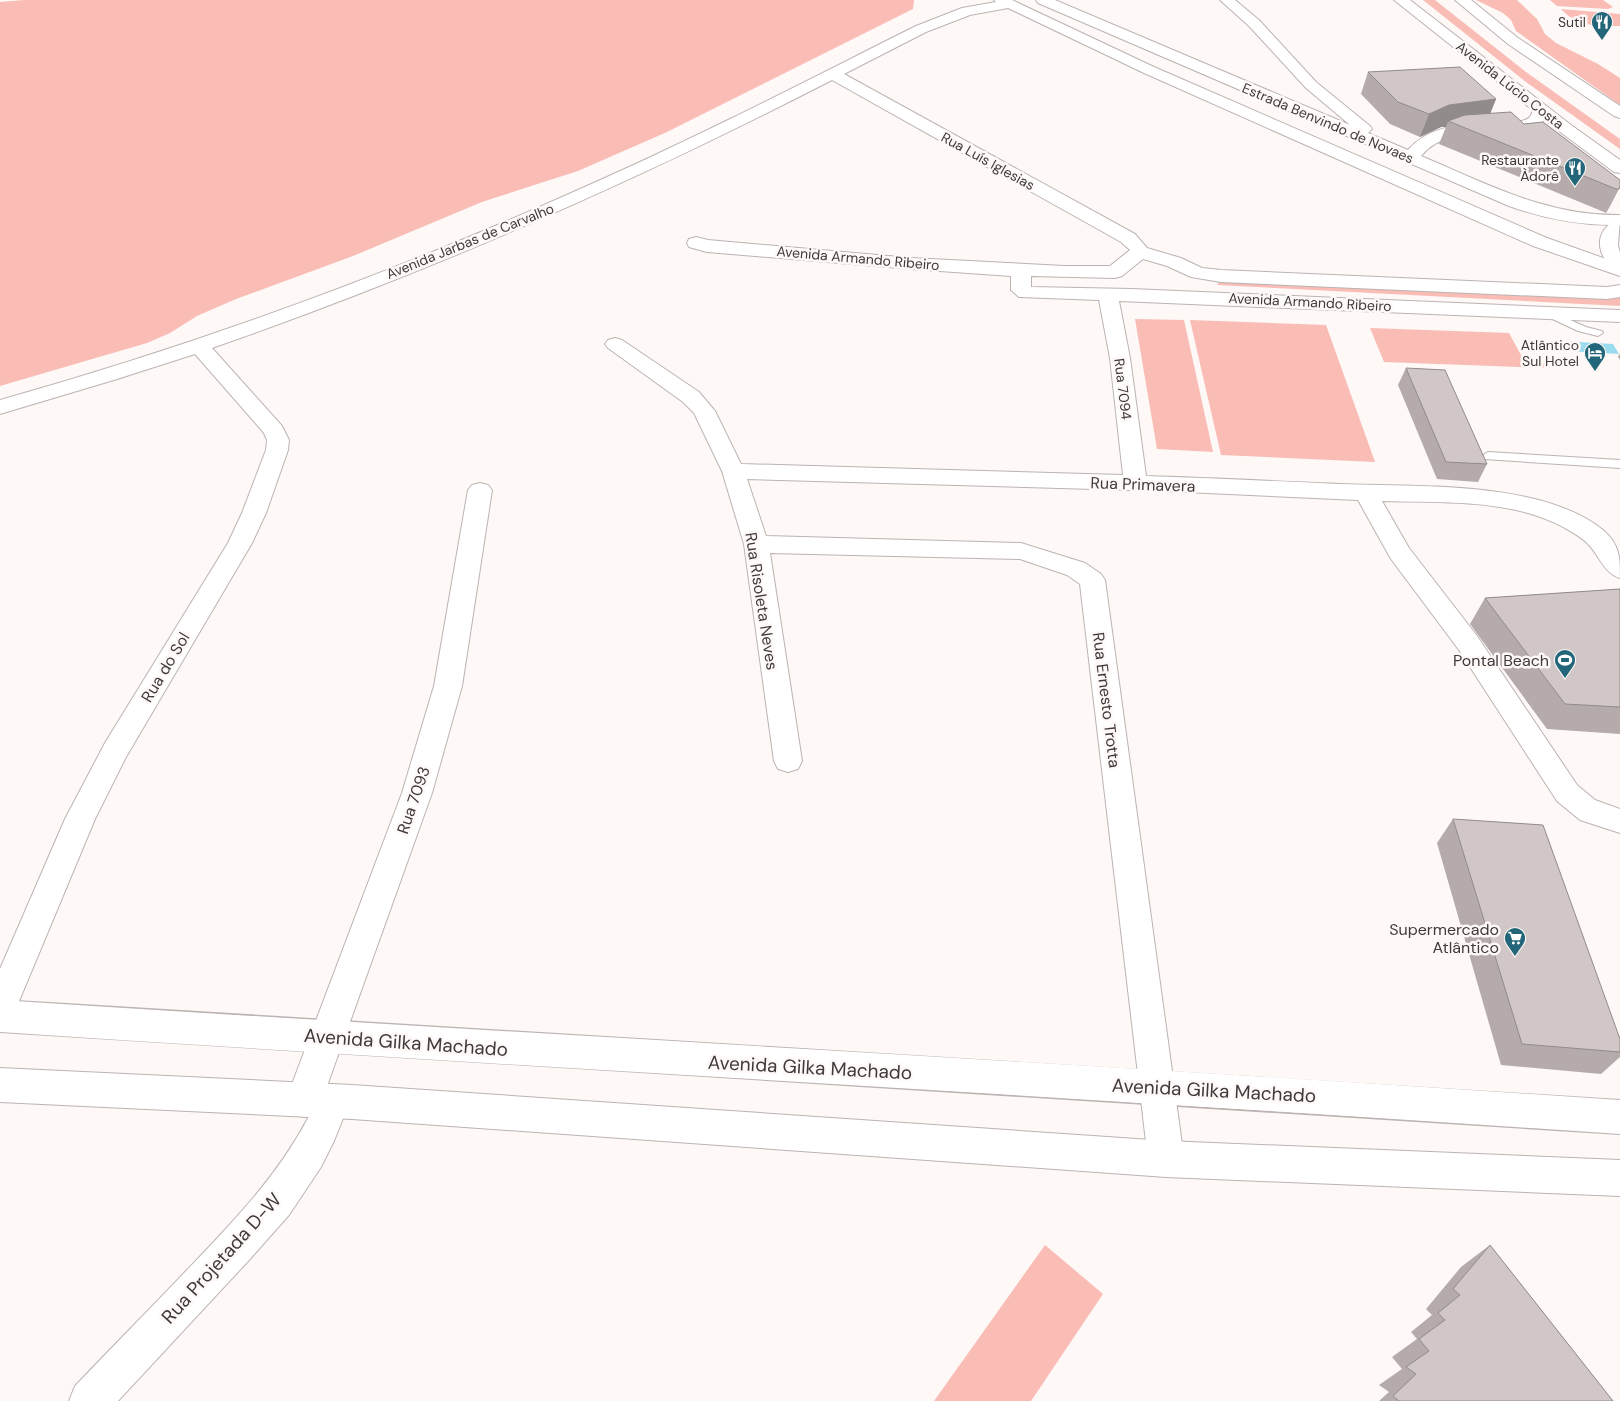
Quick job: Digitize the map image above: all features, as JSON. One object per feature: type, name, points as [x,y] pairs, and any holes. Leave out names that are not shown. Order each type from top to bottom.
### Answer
[{"type":"street","name":"Estrada Benvindo de Novaes","points":[[1043,0],[1270,99],[1539,211],[1564,218],[1597,222],[1620,222]]},
{"type":"street","points":[[1227,0],[1254,23],[1311,85],[1386,148]]},
{"type":"street","name":"Avenida Lúcio Costa","points":[[1401,0],[1541,110],[1620,168]]},
{"type":"street","points":[[1462,0],[1513,41],[1620,113]]},
{"type":"street","name":"Estrada Benvindo de Novaes","points":[[1005,2],[1149,70],[1540,242],[1620,269]]},
{"type":"street","name":"Avenida Jarbas de Carvalho","points":[[0,407],[199,346],[336,296],[617,180],[922,29],[967,11],[1005,2]]},
{"type":"street","name":"Avenida Jarbas de Carvalho","points":[[922,29],[937,9]]},
{"type":"street","name":"Rua Luís Iglesias","points":[[832,74],[1128,238],[1136,245],[1140,252]]},
{"type":"street","points":[[1270,99],[1296,98],[1308,92],[1311,85]]},
{"type":"street","points":[[1410,158],[1416,149],[1434,135],[1456,131],[1521,126],[1536,120],[1541,110]]},
{"type":"street","points":[[1620,222],[1612,230],[1607,242],[1611,256],[1620,269]]},
{"type":"street","name":"Estrada Benvindo de Novaes","points":[[1537,290],[1550,285],[1557,279],[1560,271],[1559,263],[1540,242]]},
{"type":"street","name":"Avenida Armando Ribeiro","points":[[696,243],[717,247],[1020,271],[1115,272]]},
{"type":"street","points":[[1132,294],[1116,285],[1115,272],[1140,252]]},
{"type":"street","name":"Avenida Armando Ribeiro","points":[[1140,252],[1174,262],[1198,272],[1247,278],[1490,289],[1607,293],[1620,291]]},
{"type":"street","name":"Avenida Armando Ribeiro","points":[[1020,271],[1021,290],[1024,293],[1132,294],[1620,316]]},
{"type":"street","points":[[1198,272],[1205,285],[1201,298]]},
{"type":"street","points":[[1490,289],[1490,299],[1506,311]]},
{"type":"street","points":[[1537,290],[1551,301],[1552,306],[1548,313]]},
{"type":"street","name":"Rua 7094","points":[[1108,294],[1120,358],[1134,483]]},
{"type":"street","name":"Rua Risoleta Neves","points":[[615,344],[691,397],[704,411],[733,471],[756,544],[788,762]]},
{"type":"street","name":"Rua do Sol","points":[[0,1007],[80,819],[115,751],[240,542],[254,512],[277,450],[278,440],[274,431],[199,346]]},
{"type":"street","name":"Rua Primavera","points":[[733,471],[1134,483],[1494,498],[1552,512],[1575,523],[1596,538],[1620,569]]},
{"type":"street","name":"Rua 7093","points":[[318,1100],[328,1037],[417,793],[448,686],[480,490]]},
{"type":"street","points":[[1365,492],[1400,553],[1468,643],[1567,792],[1580,806],[1599,816],[1620,821]]},
{"type":"street","name":"Rua Ernesto Trotta","points":[[756,544],[1021,551],[1076,569],[1092,580],[1166,1159]]},
{"type":"street","name":"Avenida Gilka Machado","points":[[0,1016],[1156,1087],[1249,1091],[1620,1117]]},
{"type":"street","points":[[0,1085],[318,1100],[1166,1159],[1620,1178]]},
{"type":"street","name":"Rua Projetada D-W","points":[[90,1401],[252,1230],[305,1159],[327,1117],[318,1100]]},
{"type":"lane","points":[[1548,313],[1582,329],[1598,333]]},
{"type":"lane","points":[[1488,456],[1620,464]]},
{"type":"shaded area","points":[[24,0],[914,0],[913,9],[667,132],[578,171],[482,202],[353,256],[236,299],[197,316],[170,333],[147,343],[0,386],[0,2]]},
{"type":"shaded area","points":[[1423,0],[1435,0],[1526,72],[1620,139],[1620,149],[1526,82]]},
{"type":"shaded area","points":[[1476,0],[1517,0],[1537,19],[1545,34],[1556,43],[1598,64],[1620,78],[1620,105],[1516,31],[1511,20],[1503,13]]},
{"type":"shaded area","points":[[1550,0],[1603,0],[1613,7],[1608,9],[1557,6]]},
{"type":"shaded area","points":[[1561,9],[1620,14],[1620,26],[1595,25],[1581,22],[1567,15]]},
{"type":"shaded area","points":[[1222,279],[1620,297],[1620,306],[1217,285]]},
{"type":"shaded area","points":[[1135,319],[1184,320],[1213,452],[1157,449]]},
{"type":"shaded area","points":[[1190,320],[1326,325],[1375,462],[1221,455]]},
{"type":"shaded area","points":[[1370,328],[1509,333],[1526,364],[1548,364],[1550,368],[1384,362]]},
{"type":"shaded area","points":[[1045,1245],[1103,1294],[1031,1401],[934,1401]]},
{"type":"water","points":[[1561,341],[1613,344],[1619,354],[1567,351]]},
{"type":"building","points":[[1460,67],[1496,99],[1449,105],[1429,114],[1398,102],[1368,72]]},
{"type":"building","points":[[1511,112],[1524,124],[1543,122],[1620,180],[1619,189],[1448,121],[1465,115]]},
{"type":"building","points":[[1406,368],[1445,370],[1487,464],[1446,462]]},
{"type":"building","points":[[1620,589],[1620,707],[1565,704],[1485,598]]},
{"type":"building","name":"Supermercado Atlântico","points":[[1453,819],[1543,825],[1620,1039],[1620,1052],[1522,1044]]},
{"type":"building","points":[[1490,1245],[1613,1401],[1399,1401],[1393,1396],[1416,1374],[1406,1367],[1429,1351],[1419,1339],[1445,1320],[1438,1313],[1460,1295],[1453,1289]]},
{"type":"place","name":"Sutil","points":[[1602,41]]},
{"type":"place","name":"Restaurante Àdorê","points":[[1575,187]]},
{"type":"place","name":"Atlântico Sul Hotel","points":[[1595,372]]},
{"type":"place","name":"Pontal Beach","points":[[1565,679]]},
{"type":"place","name":"Supermercado Atlântico","points":[[1515,957]]}]
